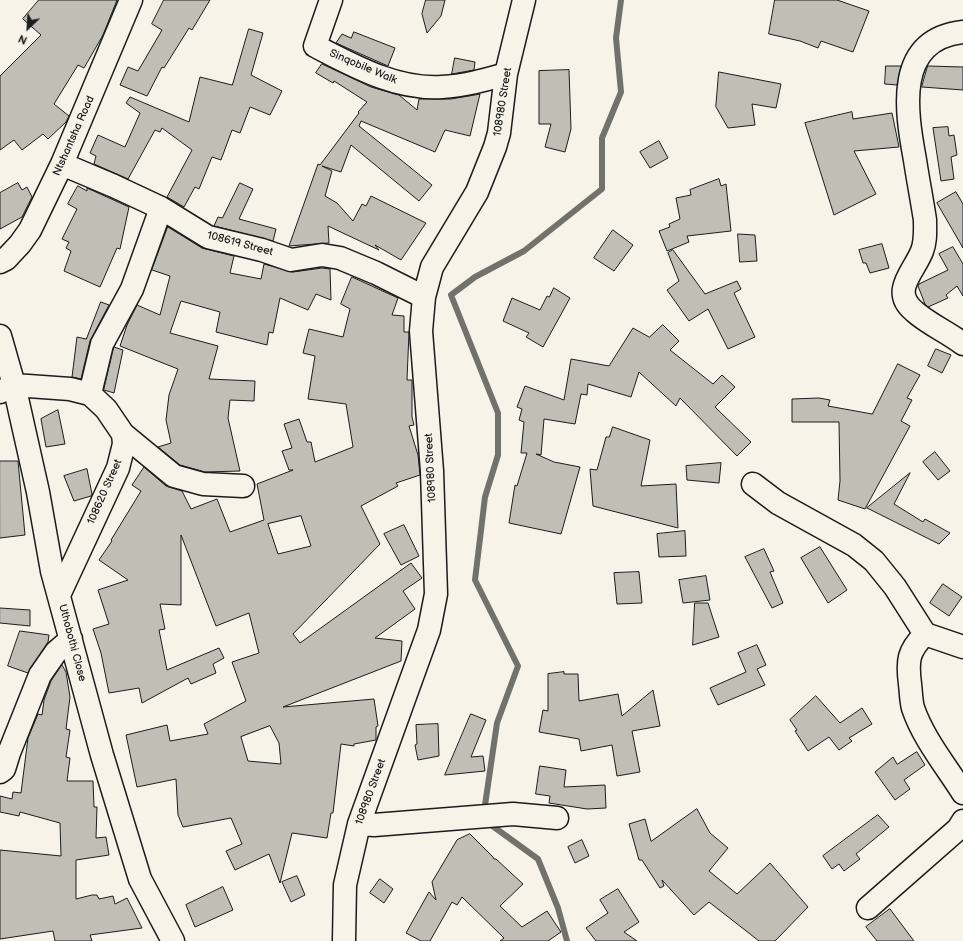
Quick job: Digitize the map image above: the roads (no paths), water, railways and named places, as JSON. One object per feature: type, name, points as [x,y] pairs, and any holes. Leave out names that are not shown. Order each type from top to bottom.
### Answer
[{"type":"street","name":"Ntshantsha Road","points":[[0,262],[20,244],[30,230],[62,164],[131,0]]},
{"type":"street","name":"Sinqobile Walk","points":[[330,0],[315,46],[381,77],[403,84],[442,87],[476,82],[506,74]]},
{"type":"street","name":"108980 Street","points":[[344,941],[345,885],[359,824],[429,630],[436,594],[432,471],[421,331],[424,297],[432,267],[477,192],[493,153],[499,133],[506,74],[524,0]]},
{"type":"street","points":[[963,32],[940,37],[926,48],[914,67],[910,83],[907,97],[907,116],[925,220],[925,238],[921,255],[904,286],[903,297],[914,312],[963,344]]},
{"type":"street","name":"108619 Street","points":[[62,164],[161,208],[200,233],[219,241],[262,250],[291,260],[322,255],[340,258],[376,273],[424,297]]},
{"type":"street","points":[[90,394],[102,344],[132,289],[161,208]]},
{"type":"street","name":"Uthobothi Close","points":[[0,336],[7,389],[59,595],[102,755],[140,879],[173,941]]},
{"type":"street","points":[[7,389],[70,389],[90,394],[106,409],[123,434],[174,476],[203,484],[243,486]]},
{"type":"street","name":"108620 Street","points":[[59,595],[118,468],[124,444],[123,434]]},
{"type":"street","points":[[753,484],[778,502],[839,535],[874,560],[895,587],[925,634],[963,647]]},
{"type":"street","points":[[925,634],[915,644],[910,654],[908,669],[912,706],[919,722],[963,793]]},
{"type":"street","points":[[2,771],[40,675],[56,652],[71,639]]},
{"type":"street","points":[[359,824],[374,825],[513,814],[557,818]]},
{"type":"street","points":[[868,908],[958,829],[963,822]]},
{"type":"waterway","points":[[484,812],[497,723],[518,666],[475,580],[485,497],[498,455],[498,413],[451,295],[475,277],[524,251],[602,189],[602,138],[621,92],[616,38],[621,0]]},
{"type":"waterway","points":[[487,822],[538,859],[558,908],[567,941]]}]
